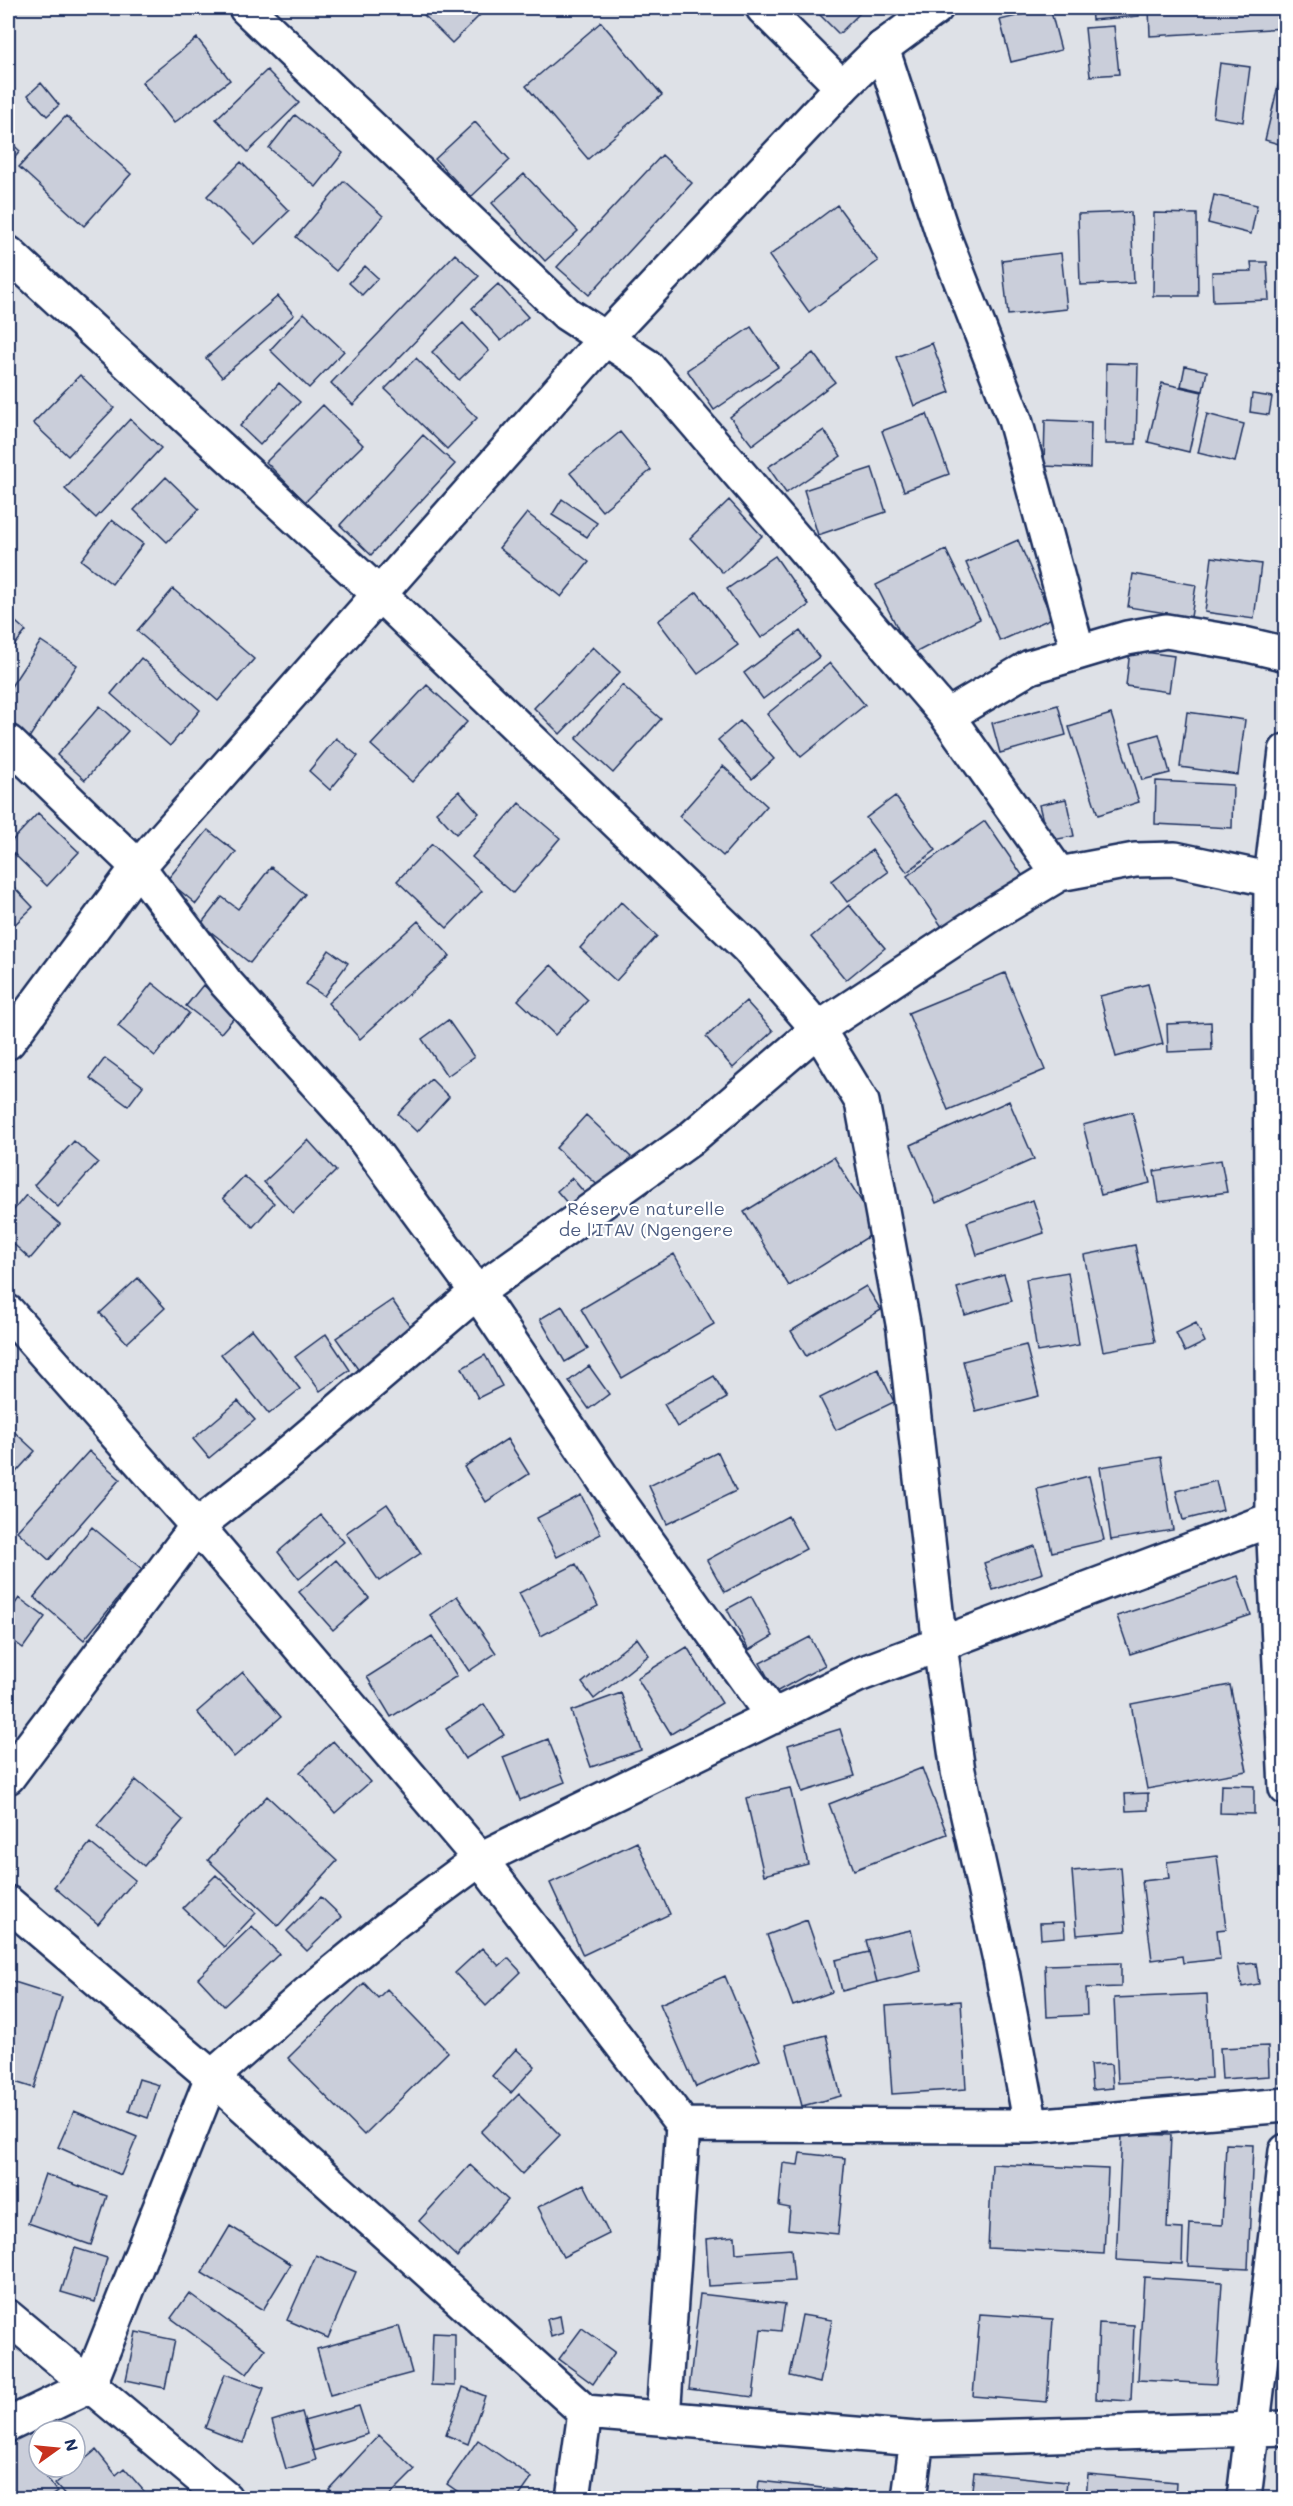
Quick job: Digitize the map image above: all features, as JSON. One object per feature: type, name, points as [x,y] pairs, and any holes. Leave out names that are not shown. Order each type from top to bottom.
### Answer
[{"type":"street","points":[[246,8],[567,314],[647,366],[947,716],[1059,874]]},
{"type":"street","points":[[763,8],[842,87]]},
{"type":"street","points":[[8,1042],[138,867],[605,339],[842,87],[882,48],[936,8]]},
{"type":"street","points":[[882,48],[943,235],[1015,420],[1078,652]]},
{"type":"street","points":[[8,253],[379,594],[747,947],[818,1029],[862,1102],[904,1329],[940,1646],[958,1771],[1000,1960],[1031,2126]]},
{"type":"street","points":[[947,716],[1030,667],[1127,638],[1166,631],[1244,644],[1286,654]]},
{"type":"street","points":[[8,742],[138,867],[226,983],[354,1125],[477,1292],[608,1486],[773,1717]]},
{"type":"street","points":[[1286,751],[1270,1019],[1286,1788]]},
{"type":"street","points":[[8,1777],[197,1526],[271,1468],[477,1292],[689,1140],[818,1029],[991,915],[1059,874],[1135,860],[1175,859],[1278,881]]},
{"type":"street","points":[[8,1312],[197,1526],[480,1859],[683,2125],[663,2418]]},
{"type":"street","points":[[8,2426],[89,2386],[212,2077],[387,1928],[480,1859],[858,1675],[1279,1517]]},
{"type":"street","points":[[8,1903],[212,2077],[585,2412],[917,2439],[1286,2428]]},
{"type":"street","points":[[683,2125],[1031,2126],[1286,2105]]},
{"type":"street","points":[[1244,2499],[1286,2151]]},
{"type":"street","points":[[8,2317],[225,2499]]},
{"type":"street","points":[[573,2499],[585,2412]]},
{"type":"street","points":[[909,2499],[917,2439]]},
{"type":"green space","name":"Réserve naturelle de l'ITAV (Ngengere","points":[[8,8],[1285,8],[1285,2498],[8,2498]]},
{"type":"building","points":[[417,8],[479,8],[483,12],[452,43]]},
{"type":"building","points":[[813,8],[865,8],[839,34]]},
{"type":"building","points":[[1050,8],[1061,50],[1011,62],[1000,20]]},
{"type":"building","points":[[1091,8],[1138,8],[1139,16],[1092,20]]},
{"type":"building","points":[[1149,8],[1286,8],[1286,28],[1150,36]]},
{"type":"building","points":[[601,22],[662,95],[588,159],[526,86]]},
{"type":"building","points":[[1114,26],[1119,74],[1090,76],[1085,28]]},
{"type":"building","points":[[197,38],[230,80],[174,123],[142,82]]},
{"type":"building","points":[[1220,63],[1250,67],[1243,122],[1213,117]]},
{"type":"building","points":[[1283,65],[1286,65],[1286,146],[1265,140]]},
{"type":"building","points":[[267,70],[299,103],[248,152],[216,119]]},
{"type":"building","points":[[41,83],[59,105],[47,116],[28,95]]},
{"type":"building","points":[[295,115],[343,153],[316,187],[269,148]]},
{"type":"building","points":[[66,116],[131,174],[84,226],[19,167]]},
{"type":"building","points":[[475,122],[510,160],[471,197],[435,159]]},
{"type":"building","points":[[8,140],[20,151],[8,166]]},
{"type":"building","points":[[662,155],[692,183],[589,295],[557,267]]},
{"type":"building","points":[[241,162],[289,211],[255,244],[207,196]]},
{"type":"building","points":[[524,174],[578,231],[545,261],[492,203]]},
{"type":"building","points":[[344,181],[383,216],[336,271],[296,237]]},
{"type":"building","points":[[1214,195],[1257,205],[1251,234],[1208,223]]},
{"type":"building","points":[[837,205],[878,261],[809,312],[769,256]]},
{"type":"building","points":[[1131,212],[1134,283],[1080,285],[1078,214]]},
{"type":"building","points":[[1154,213],[1197,214],[1198,296],[1153,296]]},
{"type":"building","points":[[1061,253],[1067,309],[1008,315],[1002,260]]},
{"type":"building","points":[[455,254],[479,276],[353,405],[331,383]]},
{"type":"building","points":[[1251,262],[1267,262],[1269,300],[1213,302],[1212,272],[1252,271]]},
{"type":"building","points":[[365,266],[378,278],[362,295],[349,283]]},
{"type":"building","points":[[498,284],[528,317],[501,341],[472,308]]},
{"type":"building","points":[[278,296],[294,315],[222,377],[206,358]]},
{"type":"building","points":[[304,313],[344,351],[309,388],[270,350]]},
{"type":"building","points":[[463,323],[489,351],[459,380],[432,352]]},
{"type":"building","points":[[751,327],[778,367],[714,410],[687,370]]},
{"type":"building","points":[[932,343],[950,392],[914,406],[896,357]]},
{"type":"building","points":[[813,353],[835,382],[752,445],[730,417]]},
{"type":"building","points":[[416,358],[477,418],[447,449],[385,389]]},
{"type":"building","points":[[1106,363],[1138,364],[1136,444],[1105,444]]},
{"type":"building","points":[[1185,366],[1207,371],[1203,391],[1181,386]]},
{"type":"building","points":[[80,375],[114,408],[68,456],[33,423]]},
{"type":"building","points":[[279,383],[300,402],[260,445],[240,426]]},
{"type":"building","points":[[1162,383],[1202,392],[1189,452],[1148,442]]},
{"type":"building","points":[[1252,394],[1272,397],[1269,415],[1250,412]]},
{"type":"building","points":[[323,405],[363,445],[305,502],[266,462]]},
{"type":"building","points":[[927,414],[949,474],[904,491],[882,431]]},
{"type":"building","points":[[1207,414],[1244,424],[1235,462],[1198,453]]},
{"type":"building","points":[[130,419],[161,448],[96,518],[65,489]]},
{"type":"building","points":[[1045,420],[1091,422],[1090,468],[1044,466]]},
{"type":"building","points":[[824,430],[841,456],[786,493],[768,467]]},
{"type":"building","points":[[620,432],[651,470],[602,511],[570,473]]},
{"type":"building","points":[[423,435],[455,464],[371,555],[340,525]]},
{"type":"building","points":[[872,468],[886,512],[818,535],[804,490]]},
{"type":"building","points":[[166,477],[199,509],[167,542],[134,510]]},
{"type":"building","points":[[562,499],[597,523],[587,537],[552,515]]},
{"type":"building","points":[[729,500],[762,536],[723,573],[690,538]]},
{"type":"building","points":[[527,513],[589,562],[561,597],[499,548]]},
{"type":"building","points":[[112,520],[143,544],[112,584],[81,560]]},
{"type":"building","points":[[1018,540],[1052,618],[1000,641],[966,563]]},
{"type":"building","points":[[946,550],[980,619],[911,655],[876,585]]},
{"type":"building","points":[[775,556],[809,605],[761,638],[727,589]]},
{"type":"building","points":[[1212,557],[1261,564],[1254,619],[1205,612]]},
{"type":"building","points":[[1133,574],[1196,585],[1191,617],[1128,607]]},
{"type":"building","points":[[173,589],[254,659],[218,701],[137,631]]},
{"type":"building","points":[[697,592],[738,645],[698,674],[658,621]]},
{"type":"building","points":[[8,615],[26,631],[8,653]]},
{"type":"building","points":[[800,631],[819,657],[763,699],[744,673]]},
{"type":"building","points":[[41,641],[77,665],[27,741],[8,728],[8,691]]},
{"type":"building","points":[[593,647],[620,672],[560,734],[534,708]]},
{"type":"building","points":[[1130,650],[1174,656],[1169,692],[1126,686]]},
{"type":"building","points":[[141,658],[200,710],[170,746],[111,694]]},
{"type":"building","points":[[830,663],[865,705],[801,757],[767,714]]},
{"type":"building","points":[[427,685],[467,722],[412,782],[371,745]]},
{"type":"building","points":[[622,685],[661,719],[613,773],[576,739]]},
{"type":"building","points":[[1058,705],[1066,735],[1000,753],[992,723]]},
{"type":"building","points":[[100,706],[128,731],[85,780],[57,755]]},
{"type":"building","points":[[1187,712],[1245,720],[1238,775],[1180,767]]},
{"type":"building","points":[[1111,714],[1139,802],[1098,815],[1069,727]]},
{"type":"building","points":[[740,721],[774,759],[752,779],[718,740]]},
{"type":"building","points":[[1159,734],[1170,773],[1142,780],[1131,742]]},
{"type":"building","points":[[336,738],[358,756],[330,790],[309,771]]},
{"type":"building","points":[[723,766],[767,806],[723,856],[679,816]]},
{"type":"building","points":[[1156,781],[1233,785],[1232,828],[1155,824]]},
{"type":"building","points":[[459,791],[479,813],[456,834],[436,812]]},
{"type":"building","points":[[895,796],[936,850],[907,872],[866,818]]},
{"type":"building","points":[[1066,799],[1074,836],[1048,841],[1039,805]]},
{"type":"building","points":[[519,803],[560,838],[513,893],[472,857]]},
{"type":"building","points":[[38,813],[79,852],[47,886],[8,848],[8,845]]},
{"type":"building","points":[[985,821],[1027,882],[949,937],[907,876]]},
{"type":"building","points":[[208,830],[236,852],[196,904],[167,880]]},
{"type":"building","points":[[432,844],[482,891],[447,928],[397,881]]},
{"type":"building","points":[[872,850],[888,872],[847,902],[831,881]]},
{"type":"building","points":[[271,867],[305,894],[250,963],[201,924],[222,897],[238,909]]},
{"type":"building","points":[[10,883],[33,907],[10,929],[8,926],[8,885]]},
{"type":"building","points":[[621,902],[657,936],[616,981],[580,948]]},
{"type":"building","points":[[849,905],[885,948],[846,980],[811,937]]},
{"type":"building","points":[[418,921],[450,956],[360,1039],[328,1003]]},
{"type":"building","points":[[329,950],[348,963],[324,996],[306,984]]},
{"type":"building","points":[[551,965],[588,1000],[555,1035],[518,1000]]},
{"type":"building","points":[[1005,973],[1045,1070],[948,1110],[908,1013]]},
{"type":"building","points":[[152,983],[189,1013],[155,1056],[118,1026]]},
{"type":"building","points":[[1148,984],[1163,1044],[1116,1057],[1100,996]]},
{"type":"building","points":[[203,985],[238,1013],[221,1033],[186,1006]]},
{"type":"building","points":[[746,1001],[773,1031],[733,1068],[706,1037]]},
{"type":"building","points":[[448,1020],[474,1057],[447,1076],[422,1039]]},
{"type":"building","points":[[1211,1022],[1212,1050],[1168,1052],[1167,1024]]},
{"type":"building","points":[[105,1058],[143,1086],[128,1106],[90,1078]]},
{"type":"building","points":[[431,1079],[449,1097],[417,1132],[398,1114]]},
{"type":"building","points":[[1009,1101],[1034,1159],[936,1203],[911,1145]]},
{"type":"building","points":[[1132,1112],[1150,1183],[1101,1195],[1083,1125]]},
{"type":"building","points":[[586,1115],[631,1157],[602,1189],[556,1148]]},
{"type":"building","points":[[308,1140],[336,1171],[293,1213],[264,1182]]},
{"type":"building","points":[[74,1141],[98,1162],[58,1207],[34,1185]]},
{"type":"building","points":[[834,1157],[879,1230],[789,1286],[744,1212]]},
{"type":"building","points":[[1221,1160],[1227,1192],[1159,1202],[1154,1171]]},
{"type":"building","points":[[244,1176],[274,1203],[253,1227],[223,1198]]},
{"type":"building","points":[[572,1178],[589,1198],[574,1211],[557,1191]]},
{"type":"building","points":[[26,1195],[60,1224],[30,1259],[8,1239],[8,1217]]},
{"type":"building","points":[[1033,1200],[1044,1233],[977,1255],[967,1222]]},
{"type":"building","points":[[1135,1245],[1155,1342],[1103,1351],[1084,1255]]},
{"type":"building","points":[[674,1254],[714,1324],[622,1378],[581,1309]]},
{"type":"building","points":[[1068,1272],[1079,1345],[1037,1352],[1026,1279]]},
{"type":"building","points":[[1004,1274],[1012,1301],[965,1315],[957,1288]]},
{"type":"building","points":[[138,1278],[165,1308],[127,1343],[100,1313]]},
{"type":"building","points":[[866,1286],[881,1310],[806,1356],[791,1331]]},
{"type":"building","points":[[392,1300],[417,1336],[362,1375],[336,1338]]},
{"type":"building","points":[[562,1306],[588,1349],[565,1362],[540,1319]]},
{"type":"building","points":[[1196,1323],[1205,1342],[1185,1352],[1176,1333]]},
{"type":"building","points":[[252,1329],[300,1389],[269,1414],[221,1354]]},
{"type":"building","points":[[326,1334],[350,1370],[320,1391],[295,1357]]},
{"type":"building","points":[[1026,1345],[1039,1396],[976,1412],[963,1361]]},
{"type":"building","points":[[485,1355],[502,1386],[478,1398],[462,1368]]},
{"type":"building","points":[[589,1366],[609,1394],[589,1409],[569,1381]]},
{"type":"building","points":[[878,1369],[894,1402],[836,1430],[820,1398]]},
{"type":"building","points":[[714,1376],[727,1398],[677,1427],[664,1404]]},
{"type":"building","points":[[238,1401],[255,1420],[209,1458],[193,1439]]},
{"type":"building","points":[[8,1426],[35,1451],[8,1481]]},
{"type":"building","points":[[507,1439],[529,1474],[486,1502],[464,1467]]},
{"type":"building","points":[[89,1451],[120,1479],[49,1560],[17,1531]]},
{"type":"building","points":[[718,1452],[736,1491],[667,1524],[649,1486]]},
{"type":"building","points":[[1161,1457],[1173,1530],[1111,1540],[1100,1467]]},
{"type":"building","points":[[1089,1476],[1104,1540],[1052,1552],[1037,1489]]},
{"type":"building","points":[[1216,1481],[1223,1510],[1183,1520],[1176,1491]]},
{"type":"building","points":[[581,1495],[601,1534],[557,1557],[537,1518]]},
{"type":"building","points":[[387,1504],[421,1553],[379,1581],[346,1533]]},
{"type":"building","points":[[321,1515],[344,1542],[299,1579],[278,1552]]},
{"type":"building","points":[[788,1516],[806,1549],[725,1592],[707,1560]]},
{"type":"building","points":[[92,1527],[142,1569],[84,1640],[34,1597]]},
{"type":"building","points":[[1035,1546],[1043,1573],[993,1590],[984,1563]]},
{"type":"building","points":[[336,1560],[369,1598],[333,1630],[299,1592]]},
{"type":"building","points":[[576,1564],[598,1606],[541,1636],[519,1593]]},
{"type":"building","points":[[1238,1576],[1251,1615],[1130,1654],[1117,1616]]},
{"type":"building","points":[[457,1596],[496,1653],[469,1671],[430,1615]]},
{"type":"building","points":[[751,1596],[773,1636],[749,1650],[727,1609]]},
{"type":"building","points":[[19,1598],[45,1617],[23,1648],[8,1637],[8,1614]]},
{"type":"building","points":[[432,1636],[457,1676],[391,1717],[367,1677]]},
{"type":"building","points":[[810,1637],[825,1665],[776,1692],[760,1663]]},
{"type":"building","points":[[637,1638],[649,1655],[594,1699],[582,1683]]},
{"type":"building","points":[[687,1647],[722,1703],[671,1734],[637,1678]]},
{"type":"building","points":[[243,1672],[281,1717],[234,1757],[197,1712]]},
{"type":"building","points":[[1230,1685],[1247,1771],[1147,1789],[1131,1704]]},
{"type":"building","points":[[621,1693],[641,1750],[591,1767],[571,1711]]},
{"type":"building","points":[[484,1704],[504,1735],[465,1759],[446,1729]]},
{"type":"building","points":[[840,1729],[855,1776],[802,1792],[788,1745]]},
{"type":"building","points":[[548,1739],[565,1782],[520,1800],[503,1757]]},
{"type":"building","points":[[333,1741],[370,1782],[335,1813],[300,1772]]},
{"type":"building","points":[[922,1768],[947,1834],[854,1870],[829,1804]]},
{"type":"building","points":[[136,1780],[183,1820],[144,1866],[97,1826]]},
{"type":"building","points":[[1221,1785],[1254,1786],[1254,1814],[1220,1813]]},
{"type":"building","points":[[790,1788],[808,1864],[764,1875],[746,1798]]},
{"type":"building","points":[[1148,1793],[1148,1810],[1126,1811],[1125,1794]]},
{"type":"building","points":[[267,1796],[337,1861],[278,1926],[208,1860]]},
{"type":"building","points":[[637,1842],[670,1914],[583,1955],[550,1883]]},
{"type":"building","points":[[90,1843],[135,1880],[98,1924],[54,1887]]},
{"type":"building","points":[[1217,1856],[1226,1929],[1217,1930],[1220,1959],[1183,1963],[1182,1956],[1152,1960],[1142,1881],[1169,1878],[1167,1862]]},
{"type":"building","points":[[1121,1867],[1126,1931],[1077,1935],[1072,1871]]},
{"type":"building","points":[[216,1875],[256,1913],[224,1947],[183,1908]]},
{"type":"building","points":[[321,1897],[342,1917],[307,1951],[287,1931]]},
{"type":"building","points":[[807,1920],[832,1992],[793,2006],[767,1935]]},
{"type":"building","points":[[1064,1922],[1065,1937],[1041,1939],[1040,1923]]},
{"type":"building","points":[[252,1926],[279,1954],[224,2006],[198,1978]]},
{"type":"building","points":[[911,1930],[921,1971],[877,1982],[866,1940]]},
{"type":"building","points":[[482,1948],[499,1966],[508,1958],[521,1972],[486,2006],[455,1973]]},
{"type":"building","points":[[869,1952],[877,1982],[842,1991],[835,1960]]},
{"type":"building","points":[[1121,1963],[1121,1987],[1086,1988],[1087,2015],[1047,2017],[1045,1965]]},
{"type":"building","points":[[1256,1963],[1259,1984],[1242,1987],[1238,1965]]},
{"type":"building","points":[[725,1976],[760,2060],[696,2087],[660,2004]]},
{"type":"building","points":[[8,1980],[62,1997],[34,2088],[8,2080]]},
{"type":"building","points":[[364,1983],[378,1998],[387,1989],[448,2052],[364,2135],[288,2058]]},
{"type":"building","points":[[1207,1994],[1211,2078],[1118,2083],[1114,1998]]},
{"type":"building","points":[[961,2001],[966,2089],[892,2094],[886,2006]]},
{"type":"building","points":[[826,2035],[841,2096],[802,2106],[786,2045]]},
{"type":"building","points":[[1268,2046],[1269,2076],[1222,2079],[1220,2048]]},
{"type":"building","points":[[516,2049],[535,2066],[511,2093],[492,2076]]},
{"type":"building","points":[[1111,2064],[1113,2088],[1092,2090],[1090,2065]]},
{"type":"building","points":[[139,2079],[159,2085],[148,2118],[129,2111]]},
{"type":"building","points":[[519,2094],[560,2135],[522,2174],[481,2132]]},
{"type":"building","points":[[74,2111],[137,2137],[121,2175],[58,2147]]},
{"type":"building","points":[[1122,2134],[1171,2135],[1167,2228],[1183,2229],[1182,2264],[1116,2260]]},
{"type":"building","points":[[1226,2144],[1253,2145],[1248,2269],[1188,2266],[1190,2223],[1222,2225]]},
{"type":"building","points":[[800,2153],[845,2158],[838,2234],[788,2229],[790,2208],[779,2206],[783,2163],[798,2165]]},
{"type":"building","points":[[992,2164],[1108,2169],[1104,2254],[988,2248]]},
{"type":"building","points":[[470,2165],[508,2200],[457,2257],[419,2221]]},
{"type":"building","points":[[45,2174],[107,2196],[91,2245],[28,2223]]},
{"type":"building","points":[[584,2184],[609,2234],[563,2257],[538,2207]]},
{"type":"building","points":[[230,2226],[291,2264],[263,2310],[202,2273]]},
{"type":"building","points":[[735,2236],[736,2253],[791,2249],[794,2281],[709,2286],[706,2239]]},
{"type":"building","points":[[75,2248],[107,2258],[95,2302],[61,2292]]},
{"type":"building","points":[[316,2255],[356,2272],[328,2338],[287,2320]]},
{"type":"building","points":[[1144,2277],[1222,2282],[1216,2384],[1138,2380]]},
{"type":"building","points":[[189,2293],[265,2349],[247,2374],[171,2318]]},
{"type":"building","points":[[700,2294],[785,2304],[781,2331],[761,2329],[753,2397],[689,2389]]},
{"type":"building","points":[[980,2314],[1053,2319],[1047,2402],[973,2396]]},
{"type":"building","points":[[802,2315],[832,2320],[820,2383],[790,2376]]},
{"type":"building","points":[[560,2316],[563,2333],[551,2337],[547,2319]]},
{"type":"building","points":[[1099,2323],[1134,2325],[1131,2401],[1096,2399]]},
{"type":"building","points":[[399,2326],[412,2373],[330,2395],[317,2349]]},
{"type":"building","points":[[582,2328],[615,2352],[593,2384],[559,2359]]},
{"type":"building","points":[[136,2332],[175,2340],[165,2388],[126,2380]]},
{"type":"building","points":[[433,2333],[455,2334],[455,2386],[431,2385]]},
{"type":"building","points":[[225,2374],[264,2388],[243,2443],[205,2428]]},
{"type":"building","points":[[463,2387],[485,2396],[468,2444],[446,2435]]},
{"type":"building","points":[[359,2406],[368,2434],[313,2451],[304,2421]]},
{"type":"building","points":[[302,2412],[316,2460],[286,2469],[272,2421]]},
{"type":"building","points":[[27,2425],[27,2479],[48,2479],[57,2492],[48,2498],[8,2498],[8,2437]]},
{"type":"building","points":[[379,2435],[415,2470],[387,2498],[339,2498],[329,2489]]},
{"type":"building","points":[[478,2440],[532,2478],[518,2498],[467,2498],[447,2484]]},
{"type":"building","points":[[96,2450],[116,2475],[124,2468],[150,2498],[67,2498],[55,2484],[61,2479],[87,2479],[87,2457]]},
{"type":"building","points":[[974,2472],[1067,2482],[1065,2498],[971,2498]]},
{"type":"building","points":[[1088,2474],[1176,2482],[1175,2498],[1086,2498]]},
{"type":"building","points":[[759,2481],[849,2491],[848,2498],[757,2498]]}]
